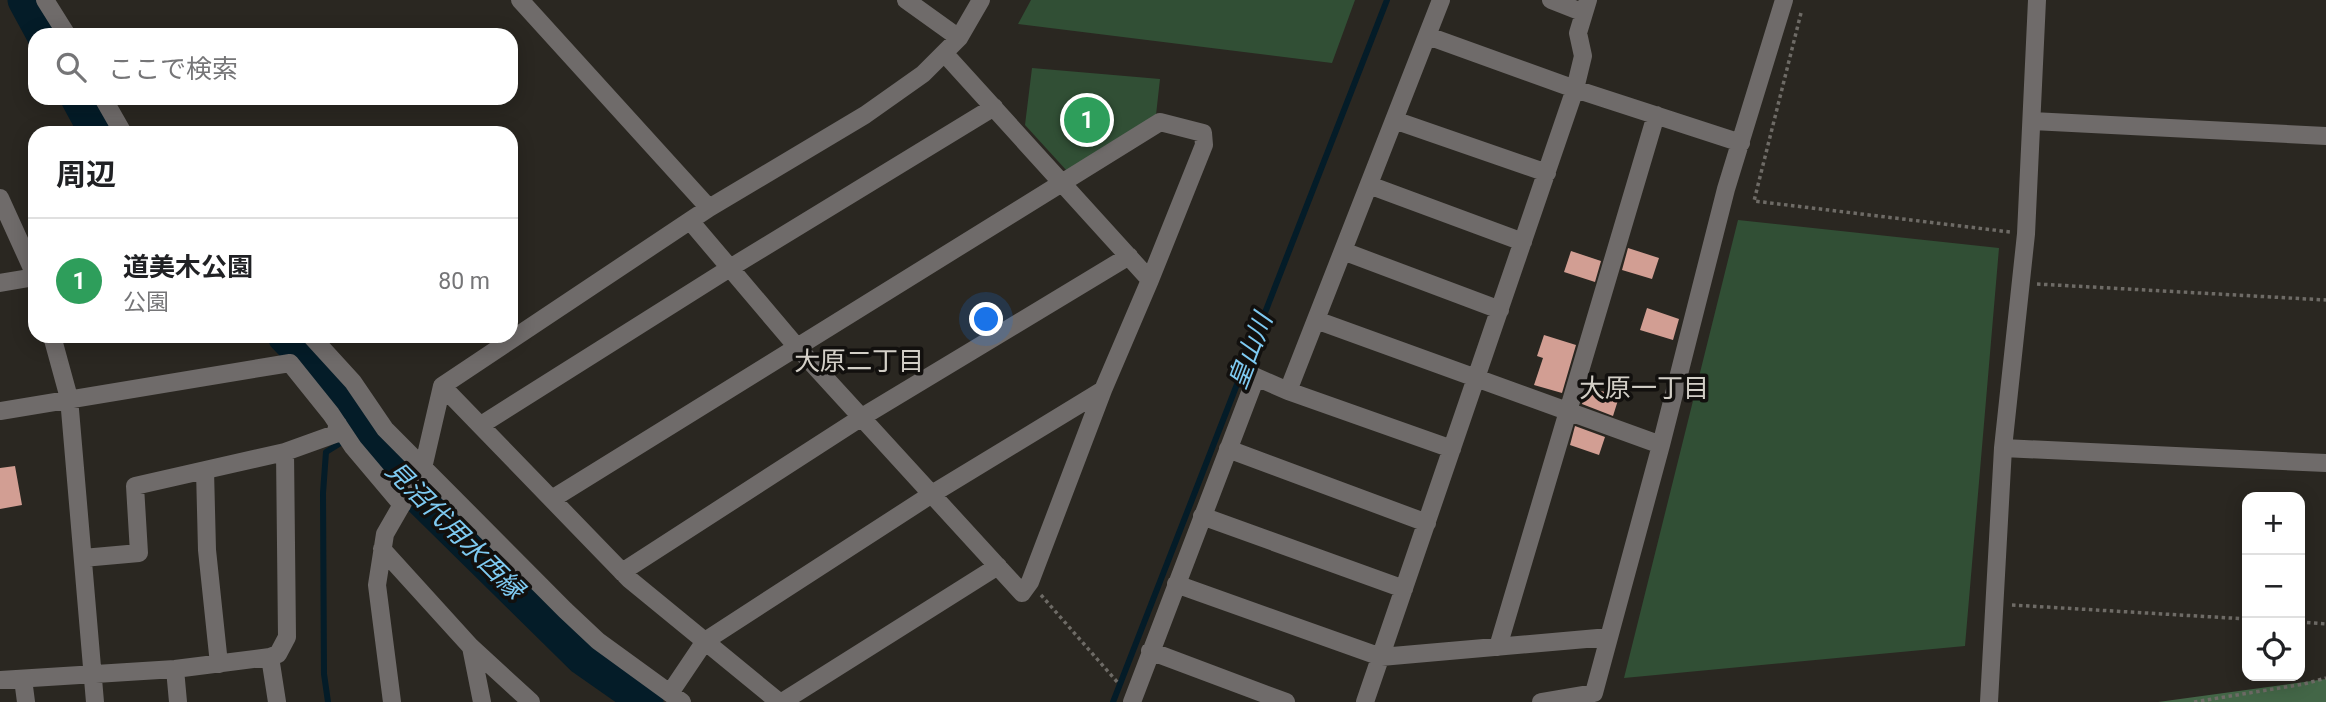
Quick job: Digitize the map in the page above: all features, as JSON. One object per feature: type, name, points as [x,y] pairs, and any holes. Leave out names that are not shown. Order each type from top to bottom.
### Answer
[{"type":"street","points":[[45,0],[63,28]]},
{"type":"street","points":[[520,0],[709,208]]},
{"type":"street","points":[[906,0],[959,38]]},
{"type":"street","points":[[518,336],[709,208],[865,115],[923,74],[959,38],[981,0]]},
{"type":"street","points":[[1288,391],[1441,0]]},
{"type":"street","points":[[1365,702],[1576,89],[1583,56],[1578,33],[1586,6],[1551,0]]},
{"type":"street","points":[[1541,702],[1594,693],[1726,189],[1784,0]]},
{"type":"street","points":[[1989,702],[2003,447],[2026,234],[2037,0]]},
{"type":"street","points":[[1428,36],[1576,89],[1741,143]]},
{"type":"street","points":[[945,54],[1150,280]]},
{"type":"street","points":[[107,105],[118,126]]},
{"type":"street","points":[[481,425],[993,107]]},
{"type":"street","points":[[1499,647],[1656,115]]},
{"type":"street","points":[[1394,120],[1547,173]]},
{"type":"street","points":[[2032,121],[2326,136]]},
{"type":"street","points":[[552,499],[797,347],[1062,182],[1160,122],[1203,133],[1204,145],[1103,390],[1030,582],[1022,593],[797,347],[691,222]]},
{"type":"street","points":[[1369,185],[1523,242]]},
{"type":"street","points":[[0,198],[28,260]]},
{"type":"street","points":[[1343,251],[1500,310]]},
{"type":"street","points":[[622,572],[862,417],[1129,256]]},
{"type":"street","points":[[0,283],[28,277]]},
{"type":"street","points":[[1316,320],[1661,445]]},
{"type":"street","points":[[54,343],[69,398],[96,702]]},
{"type":"street","points":[[317,343],[353,382],[385,429],[565,610],[598,640],[676,698],[705,641],[932,494],[1103,390]]},
{"type":"street","points":[[392,702],[377,585],[384,534],[424,468],[442,386],[507,343]]},
{"type":"street","points":[[0,411],[290,363],[353,447],[402,505]]},
{"type":"street","points":[[1132,702],[1256,377],[1288,391],[1452,449]]},
{"type":"street","points":[[442,386],[622,572],[780,702],[998,566]]},
{"type":"street","points":[[83,558],[139,553],[135,486],[285,452],[335,434],[338,424]]},
{"type":"street","points":[[2003,447],[2326,463]]},
{"type":"street","points":[[1228,449],[1427,523]]},
{"type":"street","points":[[0,680],[175,669],[278,654],[288,637],[285,452]]},
{"type":"street","points":[[205,470],[207,550],[219,664]]},
{"type":"street","points":[[1202,516],[1404,589]]},
{"type":"street","points":[[382,550],[471,647],[531,702]]},
{"type":"street","points":[[1176,584],[1381,657],[1609,637]]},
{"type":"street","points":[[471,647],[482,702]]},
{"type":"street","points":[[1150,651],[1286,702]]},
{"type":"street","points":[[270,657],[277,702]]},
{"type":"street","points":[[175,669],[178,702]]},
{"type":"street","points":[[23,679],[26,702]]},
{"type":"path","points":[[1801,10],[1754,201],[2026,234]]},
{"type":"path","points":[[2021,283],[2326,300]]},
{"type":"path","points":[[1030,582],[1113,677]]},
{"type":"path","points":[[1996,604],[2242,619]]},
{"type":"path","points":[[2305,622],[2326,624]]},
{"type":"path","points":[[2194,702],[2326,678]]},
{"type":"green space","points":[[1031,0],[1355,0],[1332,63],[1018,24]]},
{"type":"green space","points":[[1032,68],[1160,79],[1156,115],[1067,171],[1025,125]]},
{"type":"green space","points":[[1738,220],[1999,248],[1965,646],[1624,678]]},
{"type":"green space","points":[[2326,679],[2326,702],[2158,702]]},
{"type":"building","points":[[1628,248],[1659,258],[1652,279],[1622,270]]},
{"type":"building","points":[[1571,251],[1601,261],[1595,282],[1564,272]]},
{"type":"building","points":[[1647,308],[1679,319],[1673,340],[1640,330]]},
{"type":"building","points":[[1544,335],[1576,345],[1562,393],[1534,385],[1543,358],[1537,356]]},
{"type":"building","points":[[1587,386],[1619,397],[1613,416],[1582,404]]},
{"type":"building","points":[[1575,426],[1605,437],[1599,455],[1570,445]]},
{"type":"building","points":[[15,466],[22,505],[0,509],[0,468]]},
{"type":"waterway","name":"見沼代用水西縁","points":[[25,0],[40,28]]},
{"type":"waterway","name":"皇山川","points":[[1113,702],[1387,0]]},
{"type":"waterway","name":"見沼代用水西縁","points":[[82,105],[93,126]]},
{"type":"waterway","name":"見沼代用水西縁","points":[[292,343],[319,371],[392,470],[583,658],[646,702]]},
{"type":"waterway","points":[[328,702],[324,674],[323,493],[326,452],[360,431]]},
{"type":"place","name":"道美木公園","points":[[1087,120]]},
{"type":"district","name":"大原二丁目","points":[[859,361]]},
{"type":"district","name":"大原一丁目","points":[[1644,388]]}]
